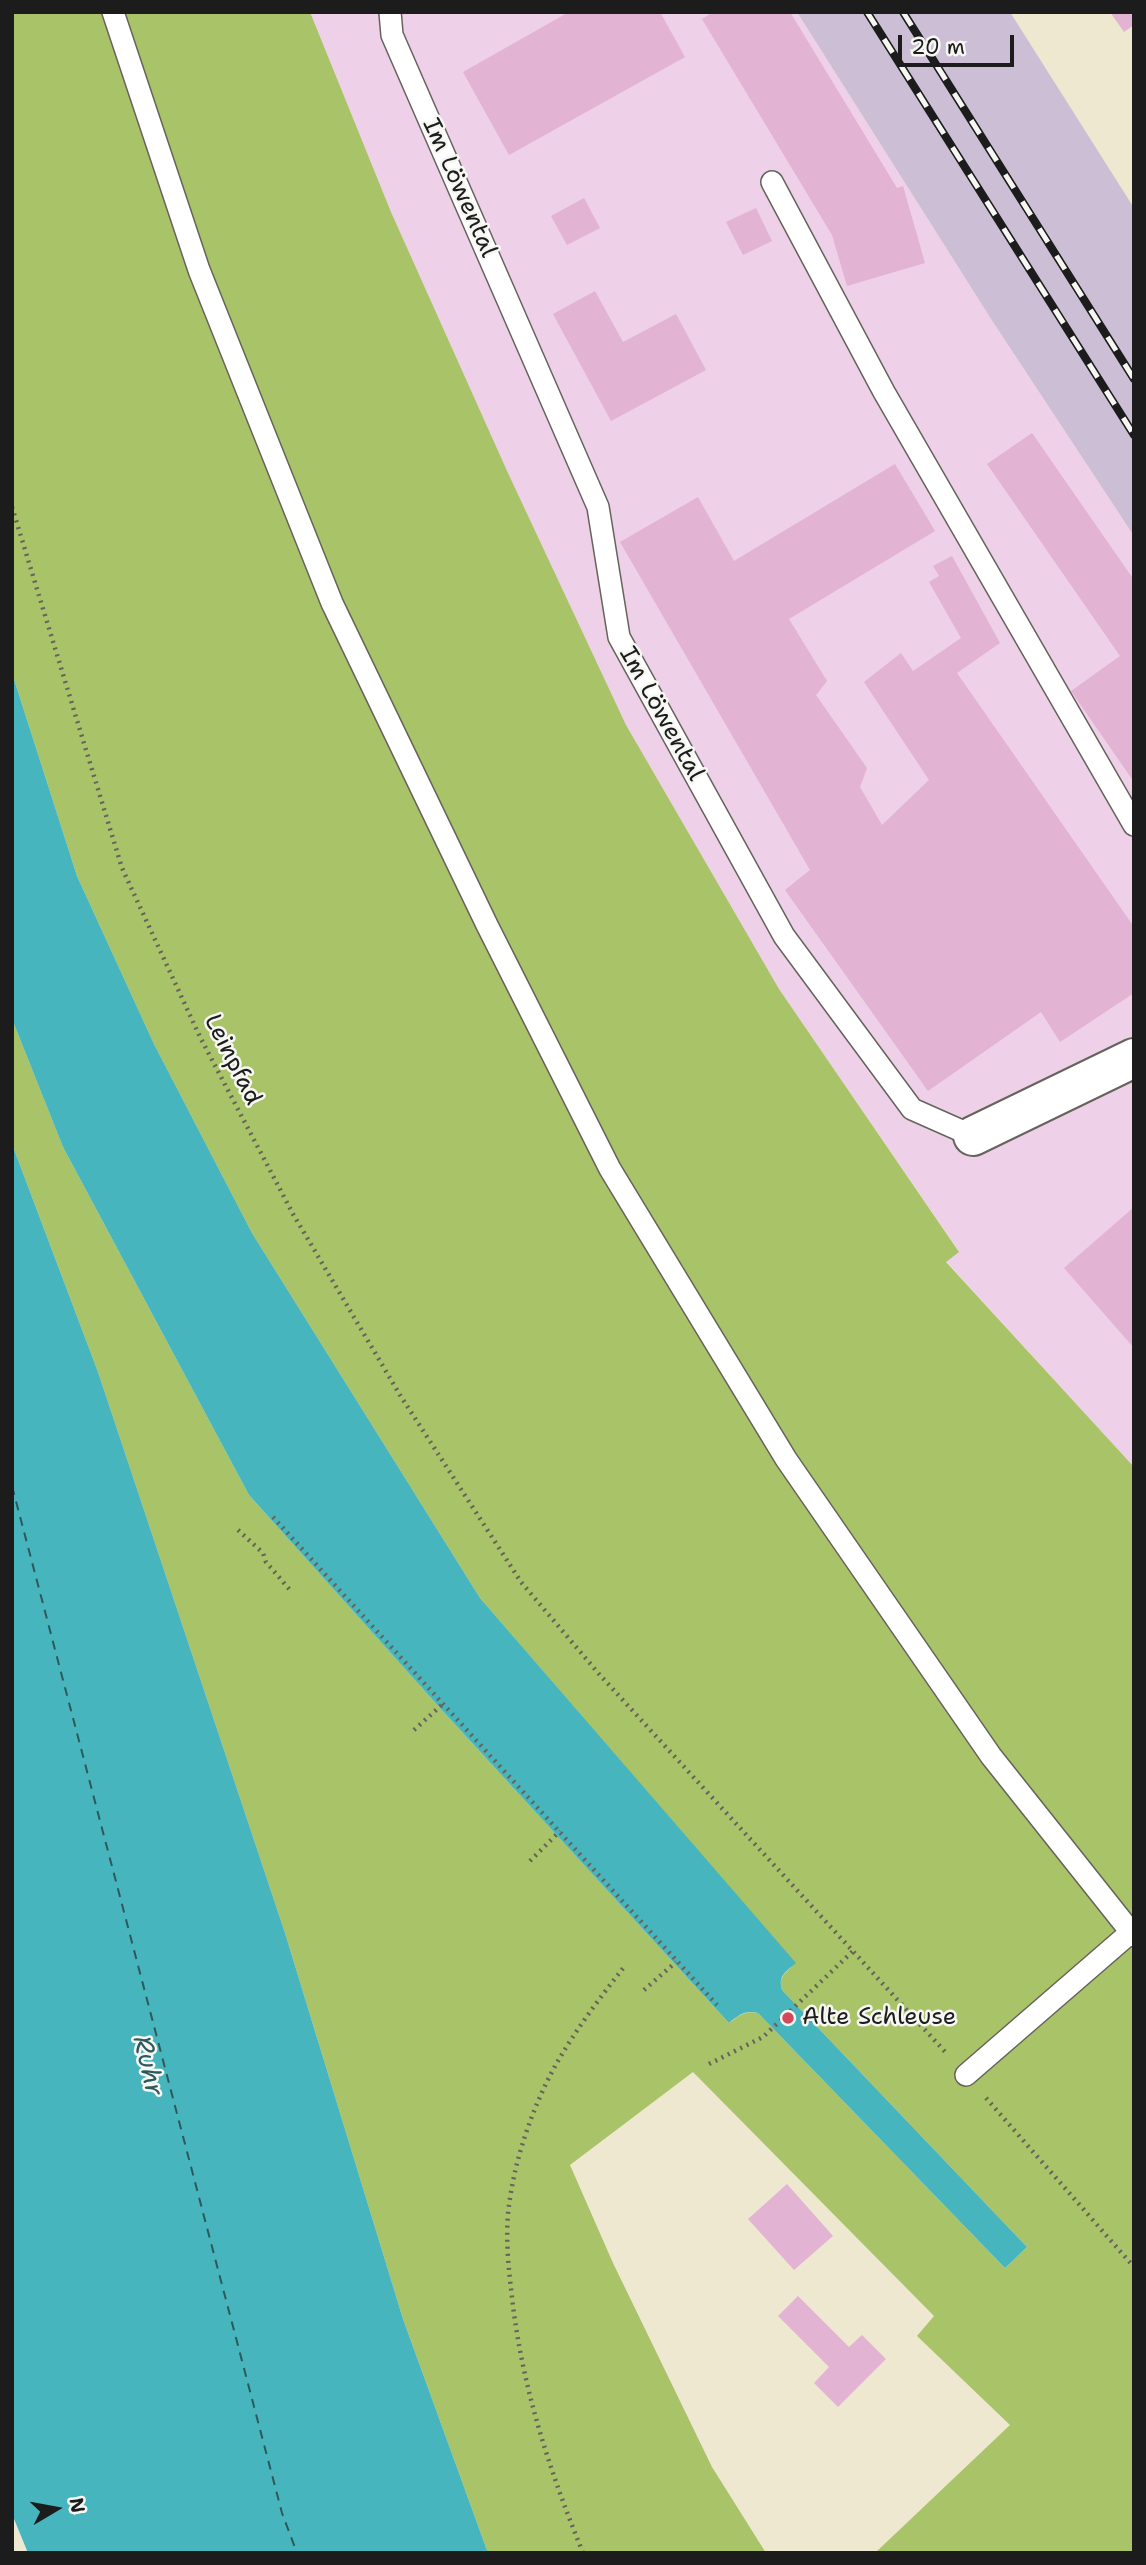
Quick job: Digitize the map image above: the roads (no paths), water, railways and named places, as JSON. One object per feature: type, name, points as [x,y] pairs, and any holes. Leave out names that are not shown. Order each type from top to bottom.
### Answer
[{"type":"street","name":"Im Löwental","points":[[973,1136],[1134,1058]]},
{"type":"lane","points":[[113,12],[199,270],[332,603],[487,925],[610,1169],[786,1459],[991,1756],[1132,1934],[966,2075]]},
{"type":"lane","name":"Im Löwental","points":[[390,12],[392,35],[598,507],[619,637],[784,936],[912,1109],[973,1136]]},
{"type":"lane","points":[[772,182],[884,392],[1134,825]]},
{"type":"water","points":[[12,673],[77,876],[154,1044],[252,1233],[480,1598],[796,1963],[782,1978],[782,1990],[1027,2247],[1005,2268],[758,2013],[742,2014],[729,2023],[249,1495],[63,1147],[12,1019]]},
{"type":"water","name":"Ruhr","points":[[12,1144],[98,1372],[285,1933],[403,2319],[488,2553],[28,2553],[12,2514]]},
{"type":"railway","points":[[867,12],[1134,435]]},
{"type":"railway","points":[[903,12],[1134,379]]},
{"type":"place","name":"Alte Schleuse","points":[[788,2018]]}]
